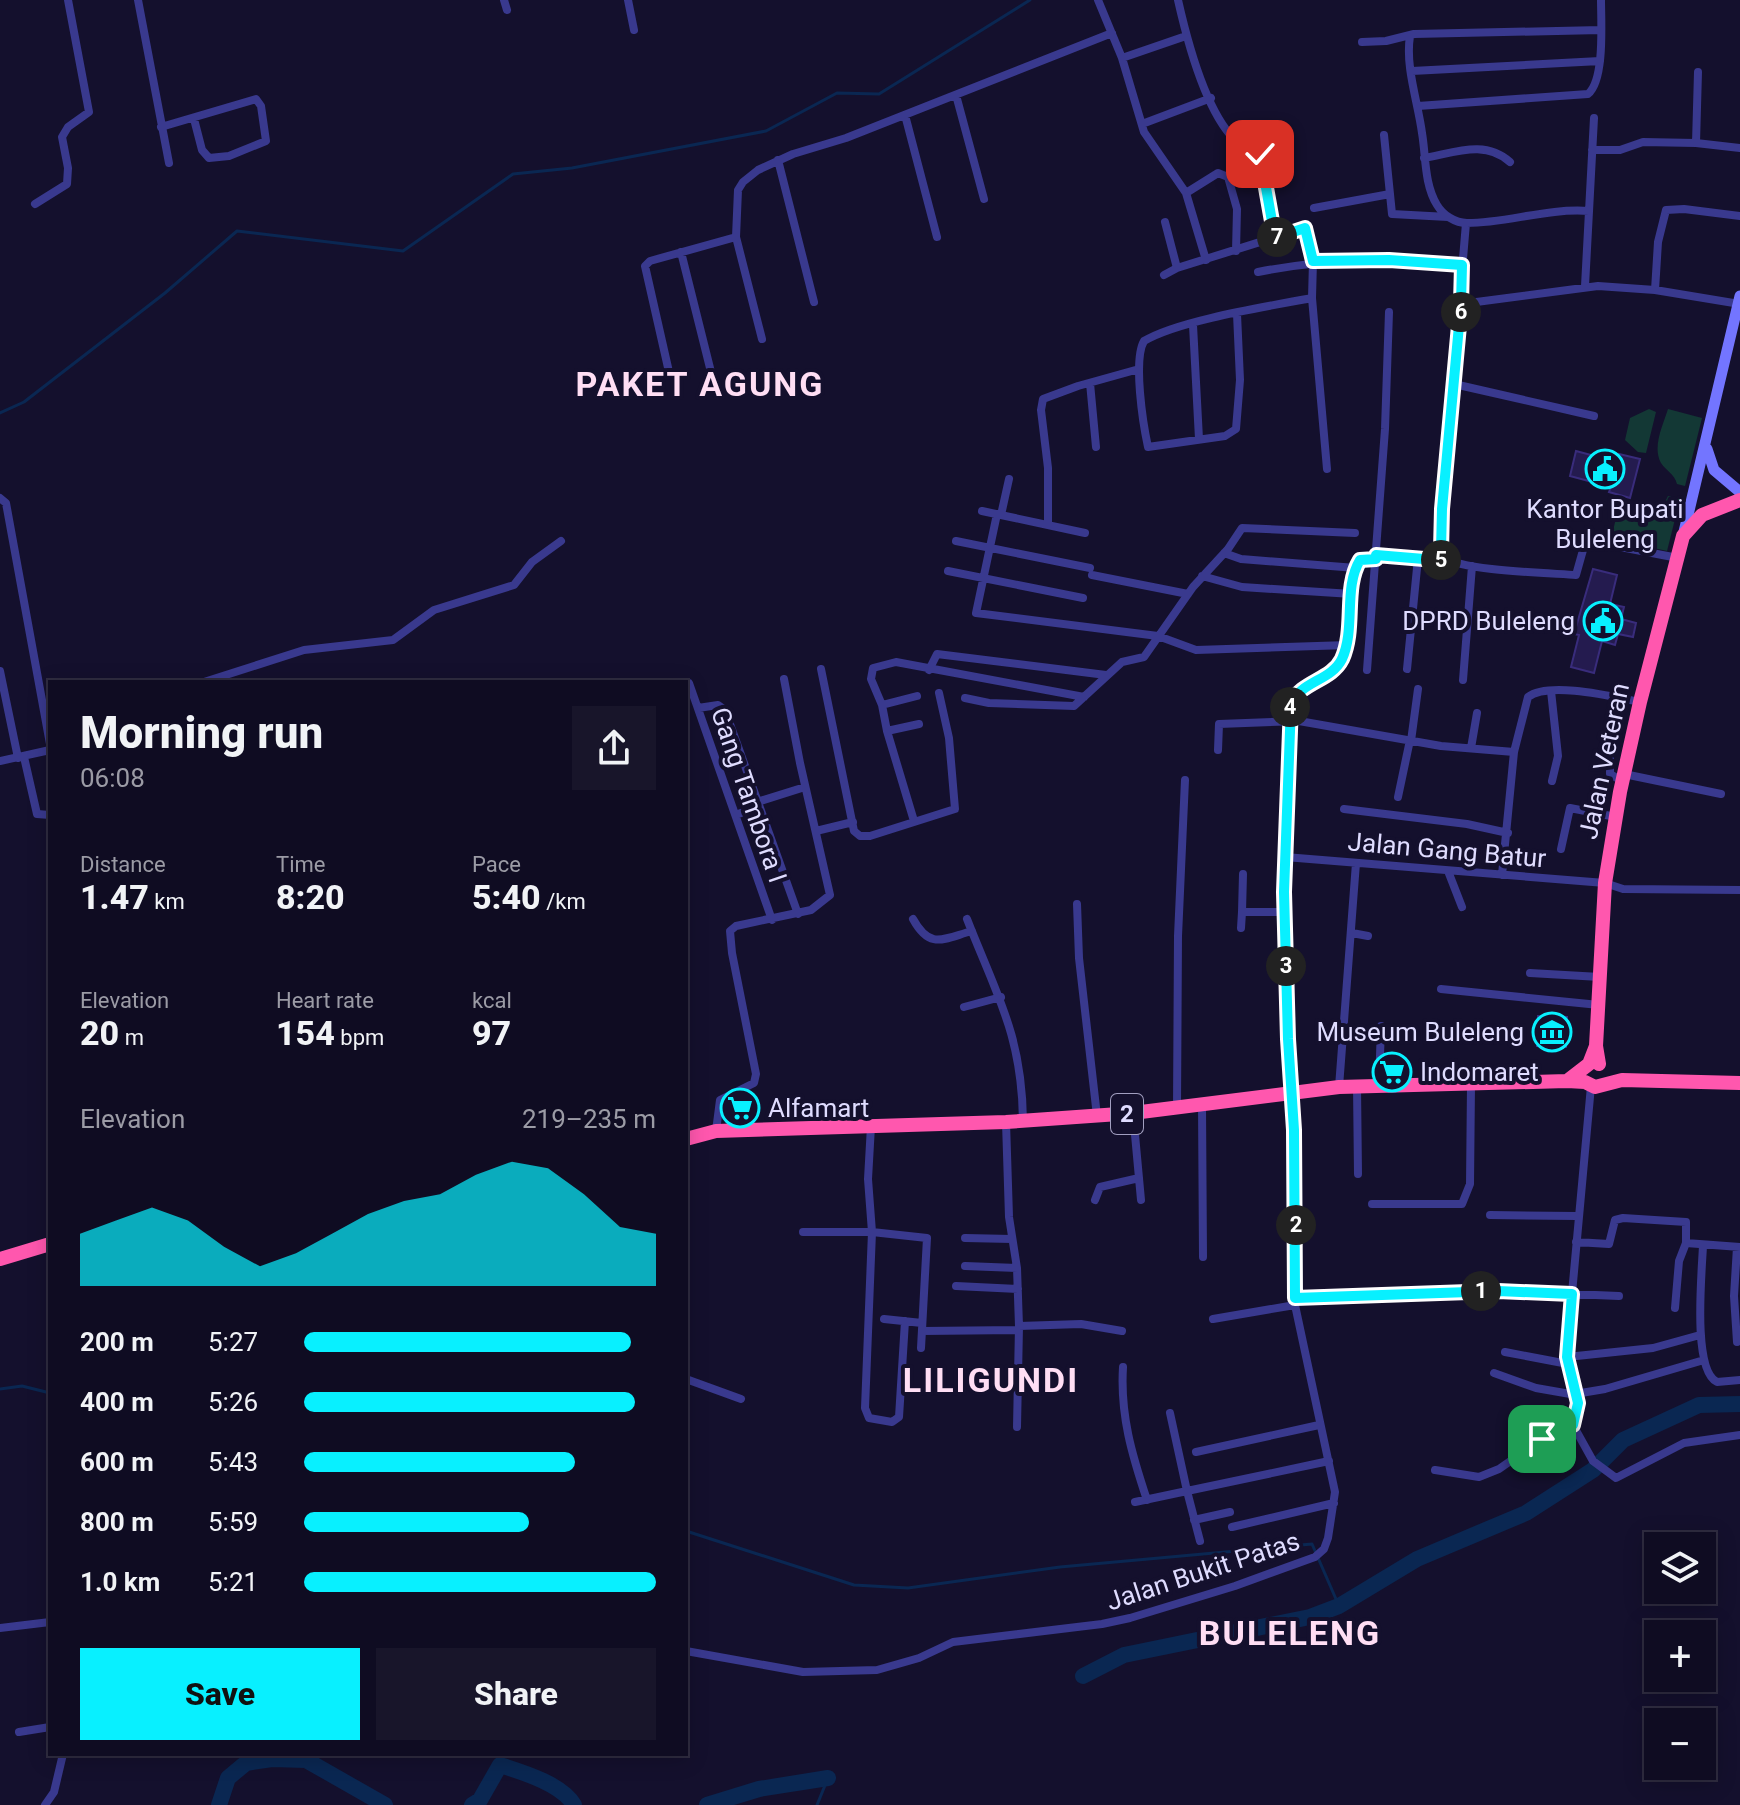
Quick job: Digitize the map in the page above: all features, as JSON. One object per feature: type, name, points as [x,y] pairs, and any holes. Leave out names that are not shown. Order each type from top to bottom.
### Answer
[{"type":"highway","points":[[1683,536],[1702,515],[1740,500]]},
{"type":"highway","name":"Jalan Veteran","points":[[1594,1075],[1605,883],[1640,702],[1683,536]]},
{"type":"highway","name":"2","points":[[688,1138],[716,1131],[1006,1122],[1097,1116],[1357,1086],[1567,1081],[1594,1075],[1622,1080],[1740,1083]]},
{"type":"highway","points":[[0,1259],[48,1245]]},
{"type":"main road","name":"Jalan Veteran","points":[[1683,536],[1739,301]]},
{"type":"main road","points":[[1707,436],[1708,459],[1714,470],[1740,492]]},
{"type":"street","points":[[35,204],[67,184],[68,168],[62,137],[68,127],[89,112],[68,0]]},
{"type":"street","points":[[138,0],[169,163]]},
{"type":"street","points":[[628,0],[634,30]]},
{"type":"street","points":[[1110,0],[1099,3],[1122,58],[1142,124],[1153,148],[1172,169],[1186,193],[1206,260]]},
{"type":"street","points":[[1178,0],[1186,36],[1211,98],[1232,137],[1260,154],[1275,238]]},
{"type":"street","points":[[1418,106],[1588,94],[1593,90],[1600,61],[1601,0]]},
{"type":"street","points":[[1362,42],[1410,36],[1601,30]]},
{"type":"street","points":[[762,339],[736,237],[740,186],[758,170],[1112,33]]},
{"type":"street","points":[[1122,58],[1186,36]]},
{"type":"street","points":[[1410,36],[1409,61],[1424,158],[1435,203],[1449,217]]},
{"type":"street","points":[[1412,71],[1600,61]]},
{"type":"street","points":[[1696,143],[1698,72]]},
{"type":"street","points":[[956,95],[984,199]]},
{"type":"street","points":[[1142,124],[1211,98]]},
{"type":"street","points":[[161,127],[256,99],[261,106],[266,141],[229,156],[209,158],[202,150],[194,119]]},
{"type":"street","points":[[905,115],[937,237]]},
{"type":"street","points":[[1585,286],[1594,118]]},
{"type":"street","points":[[1384,135],[1391,211],[1396,217],[1449,217],[1466,223],[1568,210],[1589,211]]},
{"type":"street","points":[[1592,150],[1620,150],[1643,142],[1740,148]]},
{"type":"street","points":[[1424,158],[1483,148],[1498,152],[1510,162]]},
{"type":"street","points":[[778,160],[814,302]]},
{"type":"street","points":[[1186,193],[1218,173],[1228,177],[1237,209],[1236,251]]},
{"type":"street","points":[[1314,208],[1390,194]]},
{"type":"street","points":[[1655,290],[1658,242],[1666,210],[1684,209],[1740,216]]},
{"type":"street","points":[[1165,222],[1177,268]]},
{"type":"street","points":[[1448,561],[1441,550],[1442,509],[1466,223]]},
{"type":"street","points":[[1164,275],[1177,268],[1305,228],[1313,261],[1312,298],[1327,469]]},
{"type":"street","points":[[669,372],[644,268],[650,261],[736,237]]},
{"type":"street","points":[[681,252],[714,384]]},
{"type":"street","points":[[1258,272],[1313,261],[1389,260],[1462,265]]},
{"type":"street","points":[[1461,304],[1585,286],[1655,290],[1739,301]]},
{"type":"street","points":[[1237,314],[1240,380],[1238,424],[1233,433],[1148,447],[1139,369],[1140,349],[1144,341],[1193,325],[1237,314],[1312,298]]},
{"type":"street","points":[[1367,670],[1388,390],[1389,312]]},
{"type":"street","points":[[1193,325],[1199,439]]},
{"type":"street","points":[[1048,524],[1048,468],[1041,405],[1048,395],[1139,369]]},
{"type":"street","points":[[1090,383],[1096,447]]},
{"type":"street","points":[[1454,384],[1594,416]]},
{"type":"street","points":[[1009,479],[989,547],[976,613],[1158,636],[1196,650],[1348,645]]},
{"type":"street","points":[[0,498],[6,503],[48,745]]},
{"type":"street","points":[[982,511],[1085,533]]},
{"type":"street","points":[[965,698],[989,703],[1074,706],[1122,662],[1144,657],[1188,594],[1244,527],[1355,533]]},
{"type":"street","points":[[210,680],[304,650],[393,640],[434,610],[514,585],[532,562],[561,541]]},
{"type":"street","points":[[956,541],[1188,594]]},
{"type":"street","points":[[1291,1093],[1285,857],[1292,700],[1337,669],[1348,645],[1356,568],[1363,559],[1418,558],[1576,575],[1585,543],[1589,541],[1678,558]]},
{"type":"street","points":[[1224,553],[1241,559],[1356,568]]},
{"type":"street","points":[[1407,669],[1418,558]]},
{"type":"street","points":[[1463,680],[1472,566]]},
{"type":"street","points":[[948,571],[1083,598]]},
{"type":"street","points":[[1202,576],[1242,587],[1352,594]]},
{"type":"street","points":[[929,670],[937,654],[1106,675]]},
{"type":"street","points":[[914,821],[882,705],[871,679],[873,668],[896,662],[1084,697]]},
{"type":"street","points":[[821,669],[853,822],[857,834],[864,837],[955,809],[949,738],[939,693]]},
{"type":"street","points":[[0,671],[37,814],[48,815]]},
{"type":"street","points":[[716,1131],[720,1100],[752,1084],[756,1077],[729,933],[736,926],[798,914],[820,905],[830,895],[784,679]]},
{"type":"street","name":"Gang Tambora I","points":[[689,683],[772,920]]},
{"type":"street","points":[[1398,797],[1411,740],[1418,689]]},
{"type":"street","points":[[1502,875],[1514,752],[1525,701],[1537,691],[1551,691],[1640,702]]},
{"type":"street","points":[[1551,691],[1558,756],[1552,781]]},
{"type":"street","points":[[882,705],[917,696]]},
{"type":"street","points":[[698,708],[718,705],[725,710],[798,914]]},
{"type":"street","points":[[1471,748],[1477,713]]},
{"type":"street","points":[[1218,750],[1219,724],[1290,721],[1514,752]]},
{"type":"street","points":[[887,731],[919,724]]},
{"type":"street","points":[[0,761],[48,751]]},
{"type":"street","points":[[1610,759],[1610,774],[1721,794]]},
{"type":"street","points":[[1177,1108],[1178,936],[1185,780]]},
{"type":"street","points":[[736,815],[805,787]]},
{"type":"street","points":[[1561,849],[1570,808],[1616,817]]},
{"type":"street","points":[[1344,809],[1467,824],[1508,833]]},
{"type":"street","points":[[816,831],[853,822]]},
{"type":"street","name":"Jalan Gang Batur","points":[[1285,857],[1605,883],[1644,890],[1740,890]]},
{"type":"street","points":[[1339,1087],[1356,863]]},
{"type":"street","points":[[1448,871],[1462,907]]},
{"type":"street","points":[[1241,928],[1243,874]]},
{"type":"street","points":[[1077,904],[1079,958],[1097,1116]]},
{"type":"street","points":[[1242,912],[1285,912]]},
{"type":"street","points":[[913,919],[922,936],[932,940],[972,931]]},
{"type":"street","points":[[967,919],[1001,997],[1018,1056],[1023,1121]]},
{"type":"street","points":[[1352,933],[1368,936]]},
{"type":"street","points":[[1530,973],[1600,977]]},
{"type":"street","points":[[1441,989],[1599,1005]]},
{"type":"street","points":[[964,1007],[1001,997]]},
{"type":"street","points":[[1379,1086],[1381,1026]]},
{"type":"street","points":[[1594,1075],[1577,1216],[1567,1361],[1576,1395],[1573,1425],[1593,1461],[1613,1477],[1622,1477],[1664,1451],[1684,1443],[1740,1435]]},
{"type":"street","points":[[1372,1204],[1462,1204],[1470,1184],[1471,1085]]},
{"type":"street","points":[[1357,1086],[1358,1174]]},
{"type":"street","name":"Jalan Bukit Patas","points":[[688,1651],[803,1672],[877,1670],[919,1658],[953,1642],[1130,1618],[1235,1586],[1318,1555],[1328,1538],[1334,1503],[1329,1461],[1295,1301],[1295,1155],[1291,1093]]},
{"type":"street","points":[[1202,1105],[1203,1257]]},
{"type":"street","points":[[1133,1113],[1141,1200]]},
{"type":"street","points":[[1006,1122],[1012,1239],[1018,1289],[1017,1427]]},
{"type":"street","points":[[871,1126],[868,1179],[872,1232],[865,1408],[869,1418],[892,1422],[899,1417],[905,1321]]},
{"type":"street","points":[[1095,1200],[1100,1187],[1139,1178]]},
{"type":"street","points":[[1490,1215],[1577,1216]]},
{"type":"street","points":[[1576,1242],[1609,1244],[1615,1220],[1623,1218],[1686,1222],[1686,1243],[1679,1261],[1675,1308]]},
{"type":"street","points":[[803,1232],[872,1232],[928,1239],[921,1348]]},
{"type":"street","points":[[965,1238],[1012,1239]]},
{"type":"street","points":[[1686,1243],[1739,1247],[1734,1296],[1737,1342]]},
{"type":"street","points":[[1703,1245],[1700,1335],[1704,1360],[1710,1379],[1725,1382],[1740,1380]]},
{"type":"street","points":[[965,1266],[1017,1268]]},
{"type":"street","points":[[956,1286],[1018,1289]]},
{"type":"street","points":[[1213,1319],[1295,1301],[1498,1291],[1619,1296]]},
{"type":"street","points":[[884,1319],[922,1327],[1019,1328],[1081,1324],[1122,1331]]},
{"type":"street","points":[[1505,1352],[1567,1361],[1653,1348],[1700,1335]]},
{"type":"street","points":[[1494,1373],[1536,1388],[1576,1395],[1704,1360]]},
{"type":"street","points":[[1123,1367],[1121,1398],[1127,1439],[1147,1500]]},
{"type":"street","points":[[688,1380],[741,1399]]},
{"type":"street","points":[[1170,1413],[1200,1541]]},
{"type":"street","points":[[1196,1452],[1319,1425]]},
{"type":"street","points":[[1435,1470],[1479,1477],[1499,1469],[1542,1439],[1573,1425]]},
{"type":"street","points":[[1135,1502],[1329,1461]]},
{"type":"street","points":[[1232,1527],[1334,1503]]},
{"type":"street","points":[[1194,1520],[1230,1512]]},
{"type":"street","points":[[0,1628],[48,1622]]},
{"type":"street","points":[[19,1732],[48,1727]]},
{"type":"street","points":[[45,1805],[54,1792],[63,1756]]},
{"type":"green space","points":[[1649,409],[1656,412],[1646,453],[1638,452],[1625,440],[1630,418]]},
{"type":"green space","points":[[1668,409],[1702,418],[1685,486],[1677,484],[1659,457],[1659,436]]},
{"type":"green space","points":[[1668,496],[1680,499],[1667,551],[1611,538],[1619,507],[1644,511],[1664,504]]},
{"type":"building","name":"Kantor Bupati Buleleng","points":[[1576,451],[1617,462],[1619,454],[1640,459],[1630,498],[1609,492],[1611,487],[1570,476]]},
{"type":"building","name":"DPRD Buleleng","points":[[1593,569],[1617,575],[1610,604],[1624,607],[1621,619],[1636,623],[1633,637],[1618,634],[1615,645],[1602,641],[1594,673],[1571,667],[1579,635],[1574,634]]},
{"type":"building","name":"Museum Buleleng","points":[[1538,1016],[1567,1017],[1566,1047],[1537,1046]]},
{"type":"waterway","points":[[0,413],[24,402],[165,293],[237,231],[403,251],[513,174],[572,168],[766,131],[837,93],[879,94],[1030,0]]},
{"type":"waterway","points":[[0,1389],[22,1386],[48,1392]]},
{"type":"waterway","points":[[1083,1676],[1124,1655],[1310,1617],[1339,1606],[1417,1559],[1526,1513],[1593,1470],[1623,1440],[1699,1405],[1740,1404]]},
{"type":"waterway","points":[[688,1532],[854,1585],[908,1588],[1060,1567],[1312,1544],[1339,1606]]},
{"type":"waterway","points":[[219,1805],[228,1778],[246,1763],[272,1759],[306,1760],[385,1805]]},
{"type":"waterway","points":[[472,1805],[480,1800],[500,1765],[551,1785],[574,1805]]},
{"type":"waterway","points":[[817,1805],[828,1778]]},
{"type":"waterway","points":[[707,1805],[759,1789],[828,1778]]},
{"type":"place","name":"Kantor Bupati Buleleng","points":[[1605,469]]},
{"type":"place","name":"DPRD Buleleng","points":[[1603,621]]},
{"type":"place","name":"Museum Buleleng","points":[[1552,1032]]},
{"type":"place","name":"Indomaret","points":[[1392,1072]]},
{"type":"place","name":"Alfamart","points":[[740,1108]]},
{"type":"district","name":"PAKET AGUNG","points":[[700,384]]},
{"type":"district","name":"LILIGUNDI","points":[[991,1380]]},
{"type":"district","name":"BULELENG","points":[[1290,1633]]},
{"type":"route","points":[[1260,154],[1275,238],[1305,228],[1313,261],[1389,260],[1462,265],[1442,509],[1441,550],[1448,561],[1376,555],[1376,559],[1360,560],[1353,584],[1348,645],[1338,667],[1304,688],[1291,704],[1284,892],[1294,1130],[1295,1298],[1498,1291],[1572,1294],[1567,1357],[1571,1387],[1577,1395],[1577,1408],[1573,1425],[1542,1439]]}]
